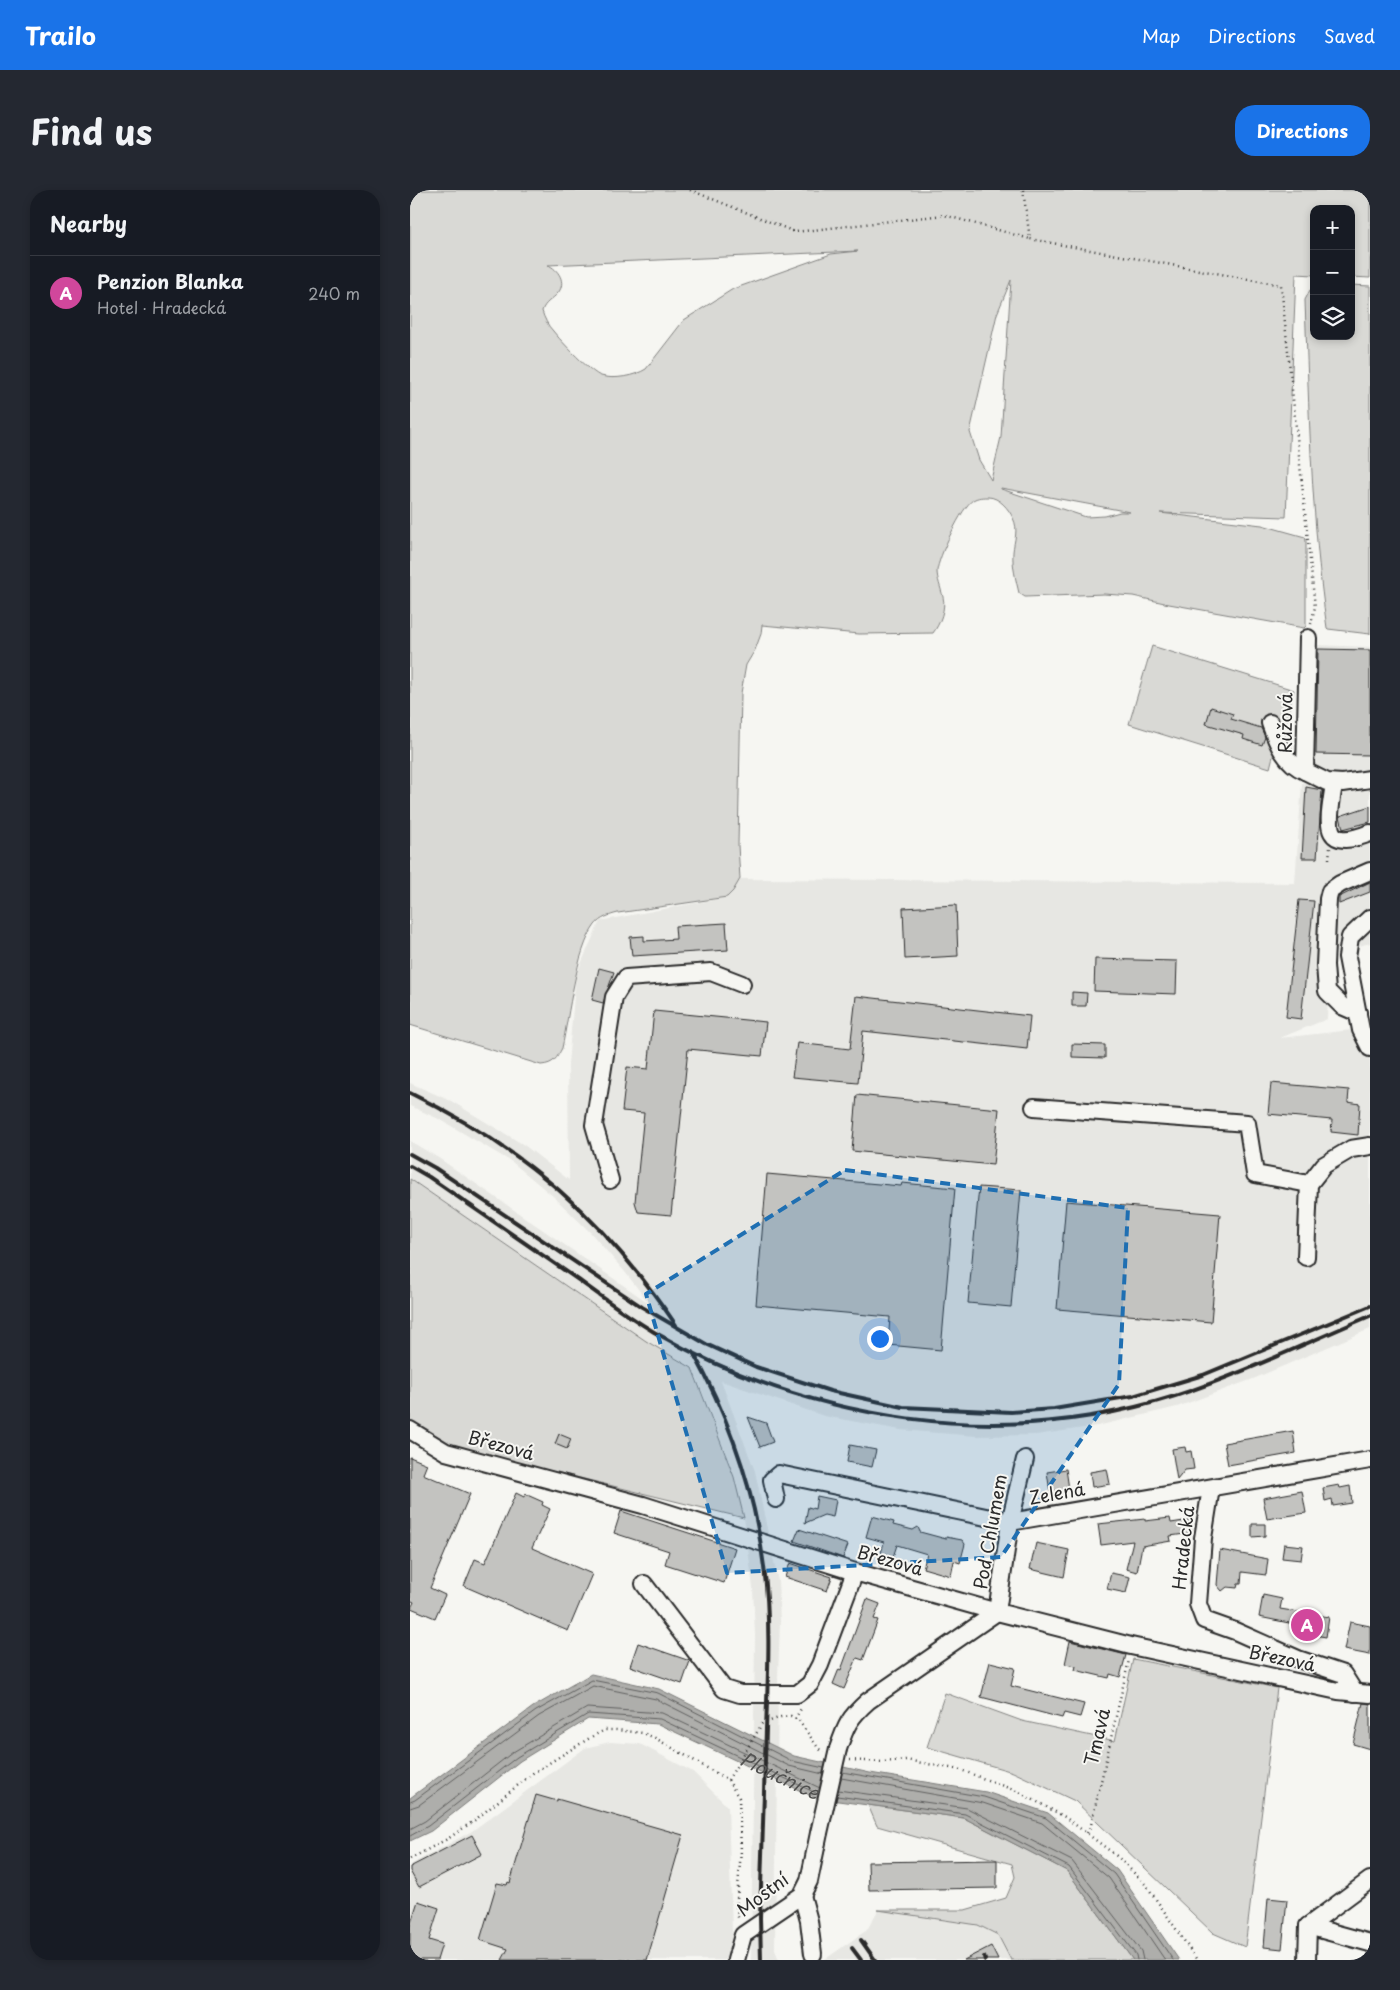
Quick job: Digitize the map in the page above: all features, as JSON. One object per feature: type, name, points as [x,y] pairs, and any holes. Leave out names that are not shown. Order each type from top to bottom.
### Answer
[{"type":"street","name":"Růžová","points":[[1308,638],[1305,771],[1334,783],[1370,779]]},
{"type":"street","points":[[1270,723],[1278,745],[1295,767],[1305,771]]},
{"type":"street","points":[[1334,783],[1329,826],[1335,836],[1346,840],[1370,833]]},
{"type":"street","points":[[1358,1013],[1342,1006],[1327,991],[1325,965],[1328,899],[1330,891],[1340,884],[1370,871]]},
{"type":"street","points":[[1370,918],[1350,937],[1347,956],[1361,1030],[1370,1048]]},
{"type":"street","points":[[610,1180],[594,1125],[614,997],[626,978],[711,972],[742,984]]},
{"type":"street","points":[[1034,1107],[1247,1123],[1255,1174],[1309,1184]]},
{"type":"street","points":[[1306,1257],[1309,1184],[1324,1165],[1351,1149],[1370,1146]]},
{"type":"street","name":"Březová","points":[[410,1430],[446,1452],[643,1506],[854,1572],[997,1612],[1131,1646],[1338,1692],[1362,1694]]},
{"type":"street","name":"Pod Chlumem","points":[[997,1612],[1010,1522],[1025,1459]]},
{"type":"street","name":"Zelená","points":[[776,1499],[772,1480],[779,1474],[1010,1522],[1370,1460]]},
{"type":"street","name":"Hradecká","points":[[1211,1488],[1203,1538],[1198,1604],[1204,1620],[1235,1631],[1298,1659],[1343,1674],[1362,1694]]},
{"type":"street","points":[[644,1584],[724,1688],[740,1694],[797,1694],[810,1684],[820,1665],[854,1572]]},
{"type":"street","name":"Mostní","points":[[736,1960],[743,1935],[802,1895],[809,1882],[819,1833],[846,1725],[855,1712],[868,1701],[997,1612]]},
{"type":"street","points":[[1308,1926],[1370,1880]]},
{"type":"street","points":[[802,1895],[809,1921],[813,1954]]},
{"type":"street","points":[[1308,1926],[1370,1943]]},
{"type":"street","points":[[1307,1960],[1308,1926]]},
{"type":"path","points":[[690,190],[795,232],[944,215],[1030,239],[1281,286],[1315,607],[1308,638]]},
{"type":"path","points":[[1023,190],[1030,239]]},
{"type":"path","name":"Tmavá","points":[[1088,1833],[1131,1646]]},
{"type":"path","points":[[728,1780],[762,1724],[781,1717],[791,1716],[799,1721],[819,1748],[858,1762],[906,1760],[961,1770],[1019,1792],[1065,1817],[1118,1857],[1147,1886],[1197,1960]]},
{"type":"path","points":[[410,1859],[449,1838],[475,1820],[532,1773],[593,1736],[605,1730],[630,1731],[655,1738],[728,1780],[739,1798],[741,1851],[736,1911],[743,1935]]},
{"type":"highlighted area","points":[[845,1170],[1128,1208],[1119,1384],[1001,1557],[727,1573],[646,1294]]},
{"type":"shaded area","points":[[410,190],[1370,190],[1370,278],[1355,277],[1355,205],[1310,205],[1310,275],[1296,274],[1286,517],[1160,513],[1262,525],[1305,537],[1306,626],[1304,628],[1133,596],[1104,594],[1025,597],[1019,593],[1015,573],[1013,557],[1016,535],[1015,522],[1006,507],[996,499],[980,497],[973,500],[968,504],[957,522],[938,564],[937,574],[944,606],[940,621],[933,633],[859,634],[762,625],[755,650],[746,665],[741,693],[738,845],[740,879],[727,897],[618,913],[600,920],[588,936],[578,966],[562,1048],[554,1060],[541,1065],[410,1025]],"holes":[[[858,251],[831,254],[733,289],[684,320],[646,369],[624,377],[612,378],[597,374],[569,349],[551,329],[542,311],[547,303],[558,293],[562,285],[558,273],[548,265]],[[1011,280],[1001,437],[991,480],[979,460],[970,432],[997,314]],[[1001,488],[1130,512],[1086,517]]]},
{"type":"shaded area","points":[[1355,285],[1370,286],[1370,634],[1327,628],[1317,546],[1305,300],[1310,290],[1310,340],[1355,340]]},
{"type":"shaded area","points":[[1313,645],[1370,647],[1370,943],[1330,954],[1327,1019],[1280,1038],[1370,1028],[1370,1329],[1253,1379],[1177,1407],[1097,1426],[1036,1435],[976,1436],[900,1430],[824,1416],[721,1381],[755,1471],[778,1581],[780,1621],[775,1950],[779,1960],[751,1960],[755,1635],[753,1588],[744,1518],[734,1477],[693,1368],[646,1341],[410,1179],[410,1141],[440,1159],[649,1303],[590,1232],[554,1197],[512,1162],[441,1120],[410,1106],[410,1083],[451,1101],[524,1145],[569,1180],[568,1064],[576,975],[600,921],[727,897],[740,879],[1295,883],[1302,783],[1311,783]]},
{"type":"shaded area","points":[[1152,646],[1294,690],[1280,742],[1275,748],[1270,768],[1129,724]]},
{"type":"shaded area","points":[[410,1179],[646,1341],[692,1368],[734,1477],[744,1518],[445,1445],[410,1421]]},
{"type":"shaded area","points":[[1133,1659],[1277,1688],[1245,1947],[1213,1933],[1075,1801],[1013,1772],[927,1747],[945,1693],[1022,1721],[1115,1741]]},
{"type":"shaded area","points":[[610,1742],[640,1744],[693,1772],[728,1807],[732,1931],[737,1960],[410,1960],[410,1865],[472,1831],[585,1748]]},
{"type":"shaded area","points":[[868,1805],[964,1818],[1067,1871],[1133,1960],[1011,1960],[998,1935],[978,1925],[878,1910],[965,1910],[1006,1898],[1015,1877],[1012,1864],[877,1826]]},
{"type":"shaded area","points":[[878,1910],[978,1925],[998,1935],[1011,1960],[824,1960],[867,1930]]},
{"type":"water","name":"Ploučnice","points":[[591,1674],[659,1689],[794,1756],[870,1773],[986,1792],[1048,1813],[1117,1870],[1179,1960],[1133,1960],[1067,1871],[964,1818],[816,1798],[658,1724],[588,1719],[520,1761],[431,1831],[410,1841],[410,1798],[533,1707]]},
{"type":"building","points":[[1318,649],[1370,650],[1370,755],[1316,754]]},
{"type":"building","points":[[1211,707],[1233,714],[1231,719],[1261,728],[1265,737],[1262,745],[1243,739],[1244,735],[1206,724]]},
{"type":"building","points":[[1306,787],[1322,790],[1317,858],[1302,858]]},
{"type":"building","points":[[1370,806],[1370,822],[1343,829],[1340,816]]},
{"type":"building","points":[[1370,882],[1370,892],[1339,904],[1339,897]]},
{"type":"building","points":[[1299,900],[1314,901],[1301,1019],[1286,1017]]},
{"type":"building","points":[[956,905],[958,956],[905,959],[903,908]]},
{"type":"building","points":[[726,923],[728,950],[632,956],[630,937],[644,936],[644,941],[676,939],[675,926]]},
{"type":"building","points":[[1095,959],[1177,961],[1176,994],[1094,991]]},
{"type":"building","points":[[599,968],[614,972],[603,1003],[592,1000]]},
{"type":"building","points":[[1072,992],[1087,993],[1086,1006],[1072,1006]]},
{"type":"building","points":[[856,996],[1030,1016],[1027,1049],[863,1031],[858,1083],[792,1077],[797,1043],[850,1049]]},
{"type":"building","points":[[654,1011],[766,1022],[762,1056],[688,1049],[671,1215],[638,1212],[635,1202],[644,1113],[622,1111],[627,1067],[648,1069]]},
{"type":"building","points":[[1072,1044],[1105,1045],[1105,1058],[1072,1057]]},
{"type":"building","points":[[1271,1083],[1349,1090],[1348,1102],[1360,1104],[1358,1135],[1331,1132],[1332,1120],[1268,1114]]},
{"type":"building","points":[[857,1095],[999,1109],[993,1165],[852,1151]]},
{"type":"building","points":[[767,1174],[901,1186],[902,1183],[955,1188],[941,1350],[888,1345],[890,1317],[756,1305]]},
{"type":"building","points":[[979,1187],[1021,1190],[1011,1307],[968,1303]]},
{"type":"building","points":[[1066,1201],[1220,1214],[1211,1322],[1057,1309]]},
{"type":"building","points":[[748,1417],[766,1423],[773,1442],[760,1447]]},
{"type":"building","points":[[1293,1431],[1296,1453],[1228,1465],[1224,1443]]},
{"type":"building","points":[[559,1434],[571,1439],[567,1449],[555,1444]]},
{"type":"building","points":[[850,1445],[876,1450],[872,1467],[847,1462]]},
{"type":"building","points":[[1185,1447],[1186,1452],[1191,1451],[1194,1469],[1185,1470],[1177,1480],[1172,1449]]},
{"type":"building","points":[[410,1457],[427,1464],[423,1474],[470,1494],[430,1588],[445,1595],[435,1618],[411,1608],[414,1602],[410,1600]]},
{"type":"building","points":[[1066,1469],[1069,1489],[1050,1492],[1047,1472]]},
{"type":"building","points":[[1107,1469],[1110,1484],[1092,1487],[1090,1472]]},
{"type":"building","points":[[1339,1485],[1340,1488],[1350,1486],[1352,1503],[1333,1506],[1332,1499],[1325,1501],[1323,1488]]},
{"type":"building","points":[[1302,1491],[1306,1513],[1267,1519],[1263,1498]]},
{"type":"building","points":[[516,1493],[524,1497],[525,1494],[543,1502],[542,1505],[550,1509],[532,1548],[592,1574],[568,1631],[464,1586],[475,1559],[485,1563]]},
{"type":"building","points":[[817,1496],[836,1500],[833,1517],[824,1515],[805,1523],[808,1507],[815,1509]]},
{"type":"building","points":[[621,1511],[735,1548],[724,1583],[665,1564],[669,1551],[614,1533]]},
{"type":"building","points":[[872,1516],[894,1522],[893,1525],[913,1530],[918,1527],[920,1532],[946,1539],[946,1537],[962,1540],[965,1544],[960,1563],[954,1561],[951,1576],[923,1568],[927,1554],[897,1545],[892,1560],[880,1557],[884,1542],[866,1537]]},
{"type":"building","points":[[1170,1518],[1171,1523],[1190,1520],[1192,1533],[1170,1536],[1171,1541],[1142,1546],[1137,1572],[1126,1569],[1133,1541],[1101,1545],[1098,1524]]},
{"type":"building","points":[[1252,1524],[1265,1524],[1265,1536],[1252,1537]]},
{"type":"building","points":[[799,1529],[848,1545],[843,1558],[794,1541]]},
{"type":"building","points":[[1036,1543],[1069,1550],[1064,1577],[1030,1569]]},
{"type":"building","points":[[1284,1544],[1303,1546],[1301,1560],[1282,1558]]},
{"type":"building","points":[[1220,1550],[1268,1559],[1266,1575],[1242,1572],[1241,1584],[1238,1584],[1237,1588],[1227,1587],[1222,1591],[1217,1585]]},
{"type":"building","points":[[790,1563],[832,1577],[827,1591],[785,1577]]},
{"type":"building","points":[[1111,1573],[1130,1577],[1126,1593],[1107,1589]]},
{"type":"building","points":[[1263,1595],[1282,1599],[1280,1609],[1329,1617],[1326,1637],[1297,1632],[1299,1625],[1259,1617]]},
{"type":"building","points":[[867,1599],[880,1604],[874,1619],[878,1620],[863,1660],[857,1658],[844,1689],[833,1684],[839,1669],[841,1670]]},
{"type":"building","points":[[1350,1622],[1370,1626],[1370,1655],[1344,1650]]},
{"type":"building","points":[[1070,1641],[1126,1655],[1120,1677],[1110,1674],[1109,1678],[1075,1670],[1076,1666],[1065,1664]]},
{"type":"building","points":[[638,1643],[690,1661],[682,1684],[630,1666]]},
{"type":"building","points":[[990,1662],[1015,1668],[1011,1686],[1084,1704],[1080,1717],[1064,1713],[1062,1718],[981,1697]]},
{"type":"building","points":[[1363,1703],[1370,1704],[1370,1749],[1353,1744]]},
{"type":"building","points":[[536,1795],[557,1801],[557,1799],[683,1835],[647,1960],[502,1960],[508,1949],[480,1940],[497,1883],[507,1885],[508,1882],[510,1883]]},
{"type":"building","points":[[472,1835],[482,1854],[419,1887],[410,1871],[410,1867]]},
{"type":"building","points":[[997,1860],[997,1888],[869,1890],[868,1862]]},
{"type":"building","points":[[1268,1898],[1287,1900],[1282,1949],[1264,1947]]},
{"type":"building","points":[[418,1901],[439,1908],[429,1940],[442,1944],[437,1960],[410,1960],[410,1926]]},
{"type":"building","points":[[991,1946],[998,1960],[964,1960]]},
{"type":"railway","points":[[410,1093],[490,1138],[526,1163],[559,1190],[591,1220],[620,1252],[649,1287],[676,1325]]},
{"type":"railway","points":[[410,1154],[435,1168],[642,1307],[706,1344],[756,1367],[830,1391],[903,1407],[1011,1412],[1054,1409],[1133,1396],[1203,1375],[1370,1306]]},
{"type":"railway","points":[[410,1166],[429,1177],[634,1320],[714,1363],[777,1388],[842,1406],[908,1418],[975,1424],[1042,1422],[1109,1413],[1175,1396],[1200,1387],[1370,1316]]},
{"type":"railway","points":[[693,1352],[718,1403],[739,1456],[754,1511],[764,1567],[768,1607],[768,1688],[760,1918],[761,1960]]},
{"type":"railway","points":[[861,1940],[875,1960]]},
{"type":"railway","points":[[852,1948],[861,1960]]},
{"type":"place","name":"Penzion Blanka","points":[[1307,1625]]}]
